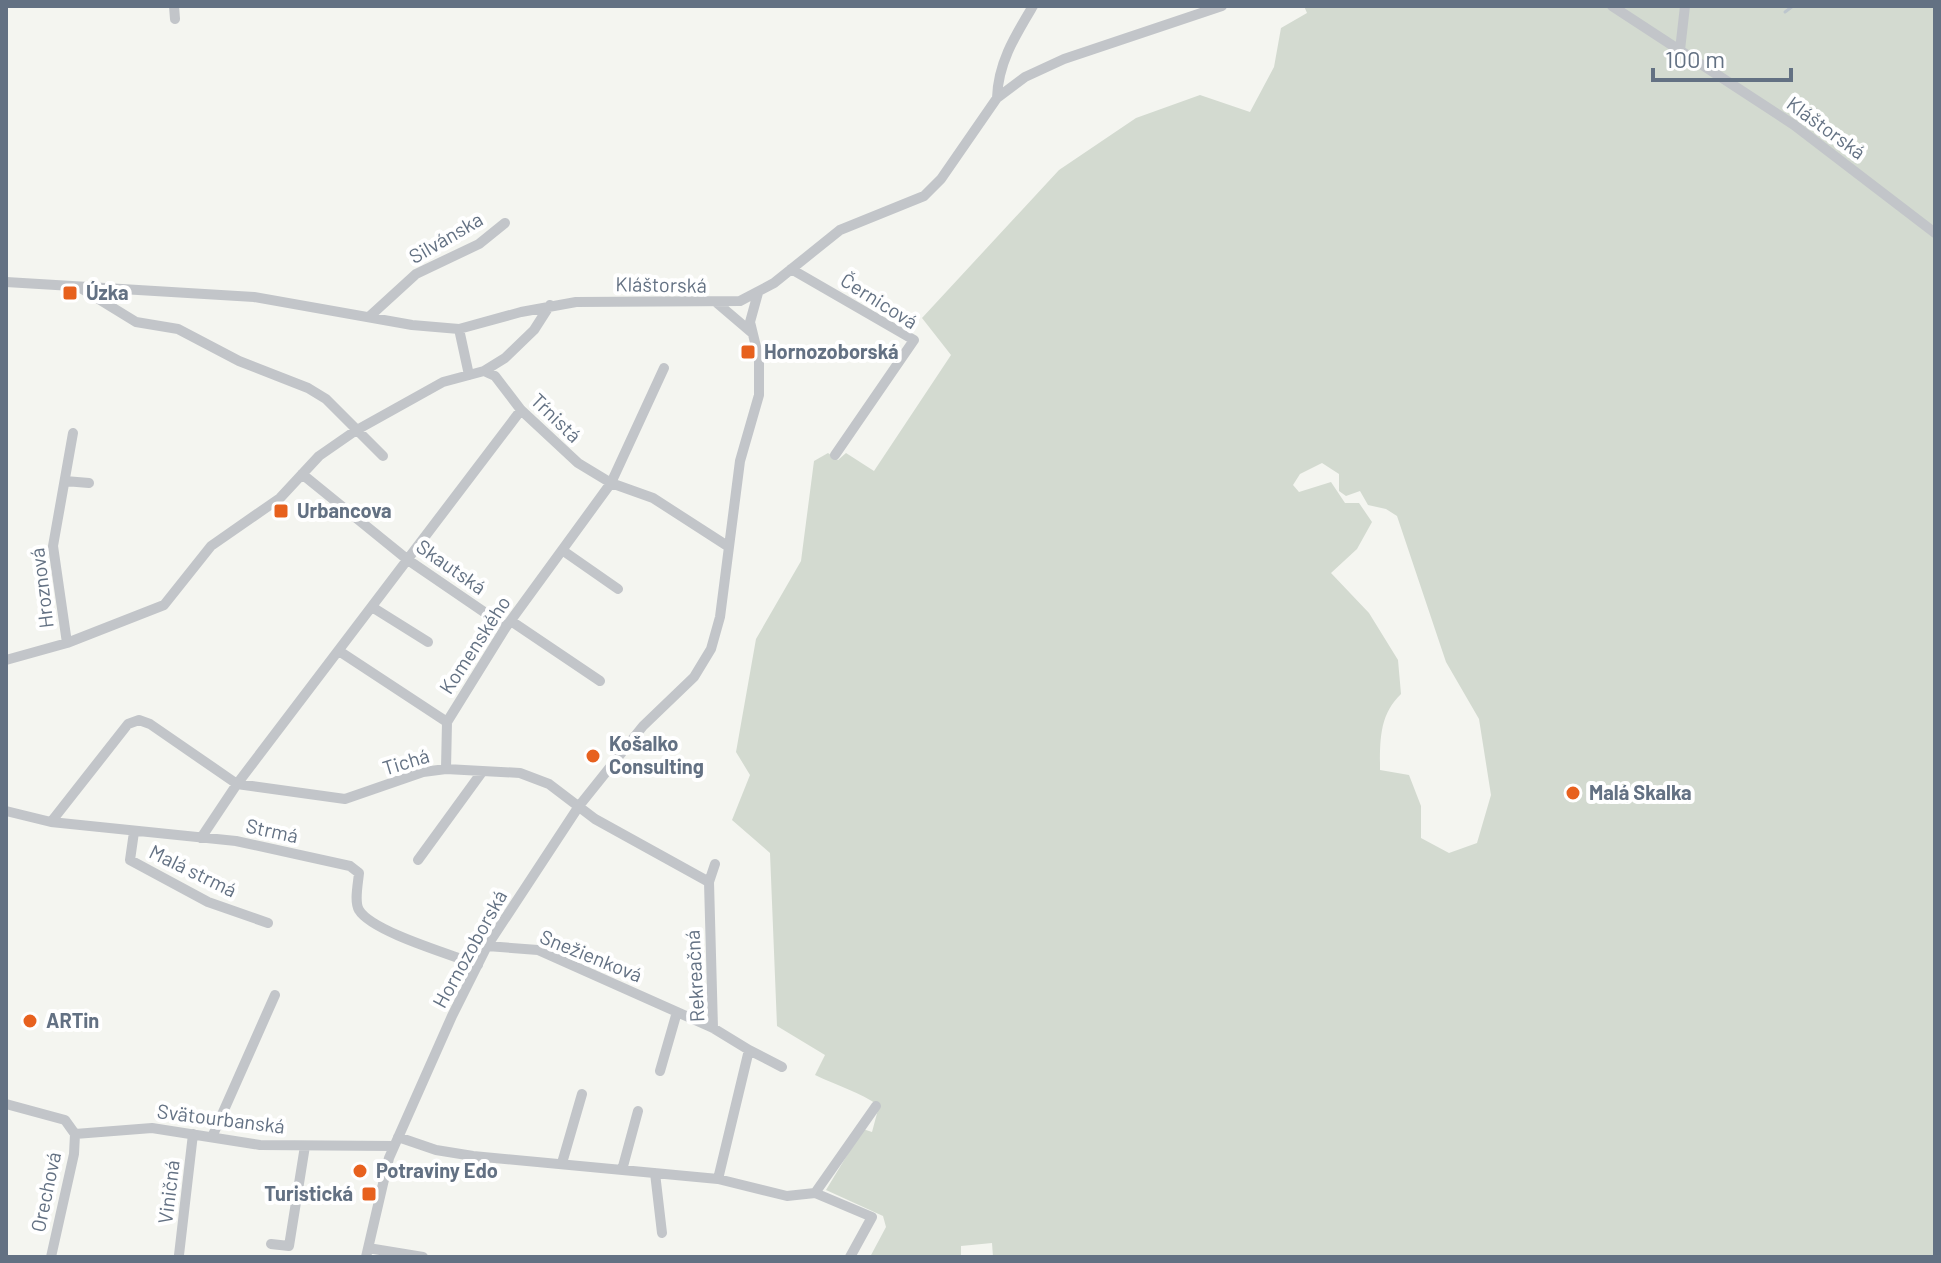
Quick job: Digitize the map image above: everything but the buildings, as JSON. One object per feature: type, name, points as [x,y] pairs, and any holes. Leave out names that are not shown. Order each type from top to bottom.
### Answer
[{"type":"street","points":[[174,6],[175,19]]},
{"type":"street","points":[[997,98],[998,76],[1012,42],[1033,6]]},
{"type":"street","name":"Kláštorská","points":[[6,282],[254,297],[412,325],[459,329],[550,305],[590,301],[740,301],[758,293],[840,230],[904,208],[924,196],[941,179],[997,98],[1050,64],[1222,6]]},
{"type":"street","name":"Kláštorská","points":[[1612,6],[1794,125],[1935,233]]},
{"type":"street","points":[[1680,50],[1685,6]]},
{"type":"street","name":"Silvánska","points":[[370,316],[416,274],[479,244],[505,223]]},
{"type":"street","name":"Černicová","points":[[791,269],[914,340],[835,455]]},
{"type":"street","points":[[77,286],[136,322],[178,329],[239,361],[308,388],[326,399],[383,456]]},
{"type":"street","name":"Hornozoborská","points":[[367,1253],[378,1195],[396,1142],[487,946],[579,806],[643,726],[694,677],[711,649],[720,617],[740,461],[759,395],[759,359],[751,332],[751,312],[758,293]]},
{"type":"street","points":[[717,303],[751,332]]},
{"type":"street","points":[[6,660],[67,643],[164,605],[211,546],[280,498],[319,456],[355,431],[443,382],[484,371],[505,358],[534,330],[550,305]]},
{"type":"street","points":[[459,329],[469,375]]},
{"type":"street","points":[[611,483],[664,368]]},
{"type":"street","name":"Tŕnistá","points":[[484,371],[495,376],[521,410],[578,463],[611,483],[653,498],[729,547]]},
{"type":"street","points":[[201,838],[237,784],[521,410]]},
{"type":"street","name":"Hroznová","points":[[67,643],[53,546],[73,433]]},
{"type":"street","name":"Skautská","points":[[302,474],[408,560],[600,681]]},
{"type":"street","points":[[65,481],[89,483]]},
{"type":"street","name":"Komenského","points":[[446,769],[447,722],[509,624],[611,483]]},
{"type":"street","points":[[562,550],[618,589]]},
{"type":"street","points":[[372,607],[428,642]]},
{"type":"street","points":[[339,651],[447,722]]},
{"type":"street","points":[[51,822],[128,724],[139,720],[150,724],[237,784]]},
{"type":"street","name":"Tichá","points":[[237,784],[345,799],[423,772],[446,769],[520,773],[549,784],[579,806]]},
{"type":"street","points":[[418,860],[482,772]]},
{"type":"street","points":[[579,806],[595,819],[709,882]]},
{"type":"street","name":"Strmá","points":[[6,811],[51,822],[236,841],[350,866],[359,873],[357,908],[362,914],[381,928],[478,965]]},
{"type":"street","name":"Malá strmá","points":[[134,832],[130,860],[208,902],[268,923]]},
{"type":"street","name":"Rekreačná","points":[[715,864],[709,882],[713,1028],[782,1067]]},
{"type":"street","name":"Snežienková","points":[[487,946],[538,950],[713,1028]]},
{"type":"street","points":[[212,1137],[275,995]]},
{"type":"street","points":[[660,1071],[677,1012]]},
{"type":"street","points":[[718,1179],[749,1050]]},
{"type":"street","points":[[562,1163],[582,1094]]},
{"type":"street","points":[[6,1104],[65,1120],[75,1134]]},
{"type":"street","points":[[815,1193],[876,1106]]},
{"type":"street","points":[[622,1170],[638,1111]]},
{"type":"street","name":"Svätourbanská","points":[[75,1134],[152,1128],[260,1145],[396,1142]]},
{"type":"street","name":"Orechová","points":[[51,1257],[74,1154],[75,1134]]},
{"type":"street","name":"Viničná","points":[[179,1255],[193,1134]]},
{"type":"street","points":[[396,1142],[436,1150],[718,1179],[787,1196],[815,1193],[872,1217],[850,1257]]},
{"type":"street","points":[[271,1244],[289,1246],[305,1146]]},
{"type":"street","points":[[655,1173],[662,1233]]},
{"type":"street","points":[[367,1253],[423,1257]]},
{"type":"shaded area","points":[[1304,6],[1935,6],[1935,1257],[993,1257],[992,1243],[961,1246],[961,1257],[870,1257],[886,1227],[883,1216],[826,1190],[863,1129],[872,1132],[879,1106],[815,1075],[825,1055],[777,1026],[770,853],[732,820],[750,775],[736,752],[756,639],[801,561],[814,461],[828,453],[838,460],[846,453],[874,471],[951,355],[922,318],[1059,170],[1136,118],[1200,95],[1250,112],[1274,67],[1281,28],[1307,13]],"holes":[[[1322,463],[1339,474],[1339,491],[1346,496],[1360,491],[1368,505],[1386,509],[1397,516],[1446,662],[1479,719],[1491,795],[1477,843],[1449,853],[1421,838],[1421,806],[1409,775],[1380,770],[1385,720],[1401,694],[1398,660],[1369,613],[1331,573],[1357,549],[1372,522],[1359,503],[1345,503],[1331,482],[1299,492],[1293,485],[1300,474]]]},
{"type":"waterway","points":[[1785,12],[1793,6]]},
{"type":"place","name":"Úzka","points":[[70,293]]},
{"type":"place","name":"Hornozoborská","points":[[748,352]]},
{"type":"place","name":"Urbancova","points":[[281,511]]},
{"type":"place","name":"Košalko Consulting","points":[[593,756]]},
{"type":"place","name":"Malá Skalka","points":[[1573,793]]},
{"type":"place","name":"ARTin","points":[[30,1021]]},
{"type":"place","name":"Potraviny Edo","points":[[360,1171]]},
{"type":"place","name":"Turistická","points":[[369,1194]]}]
